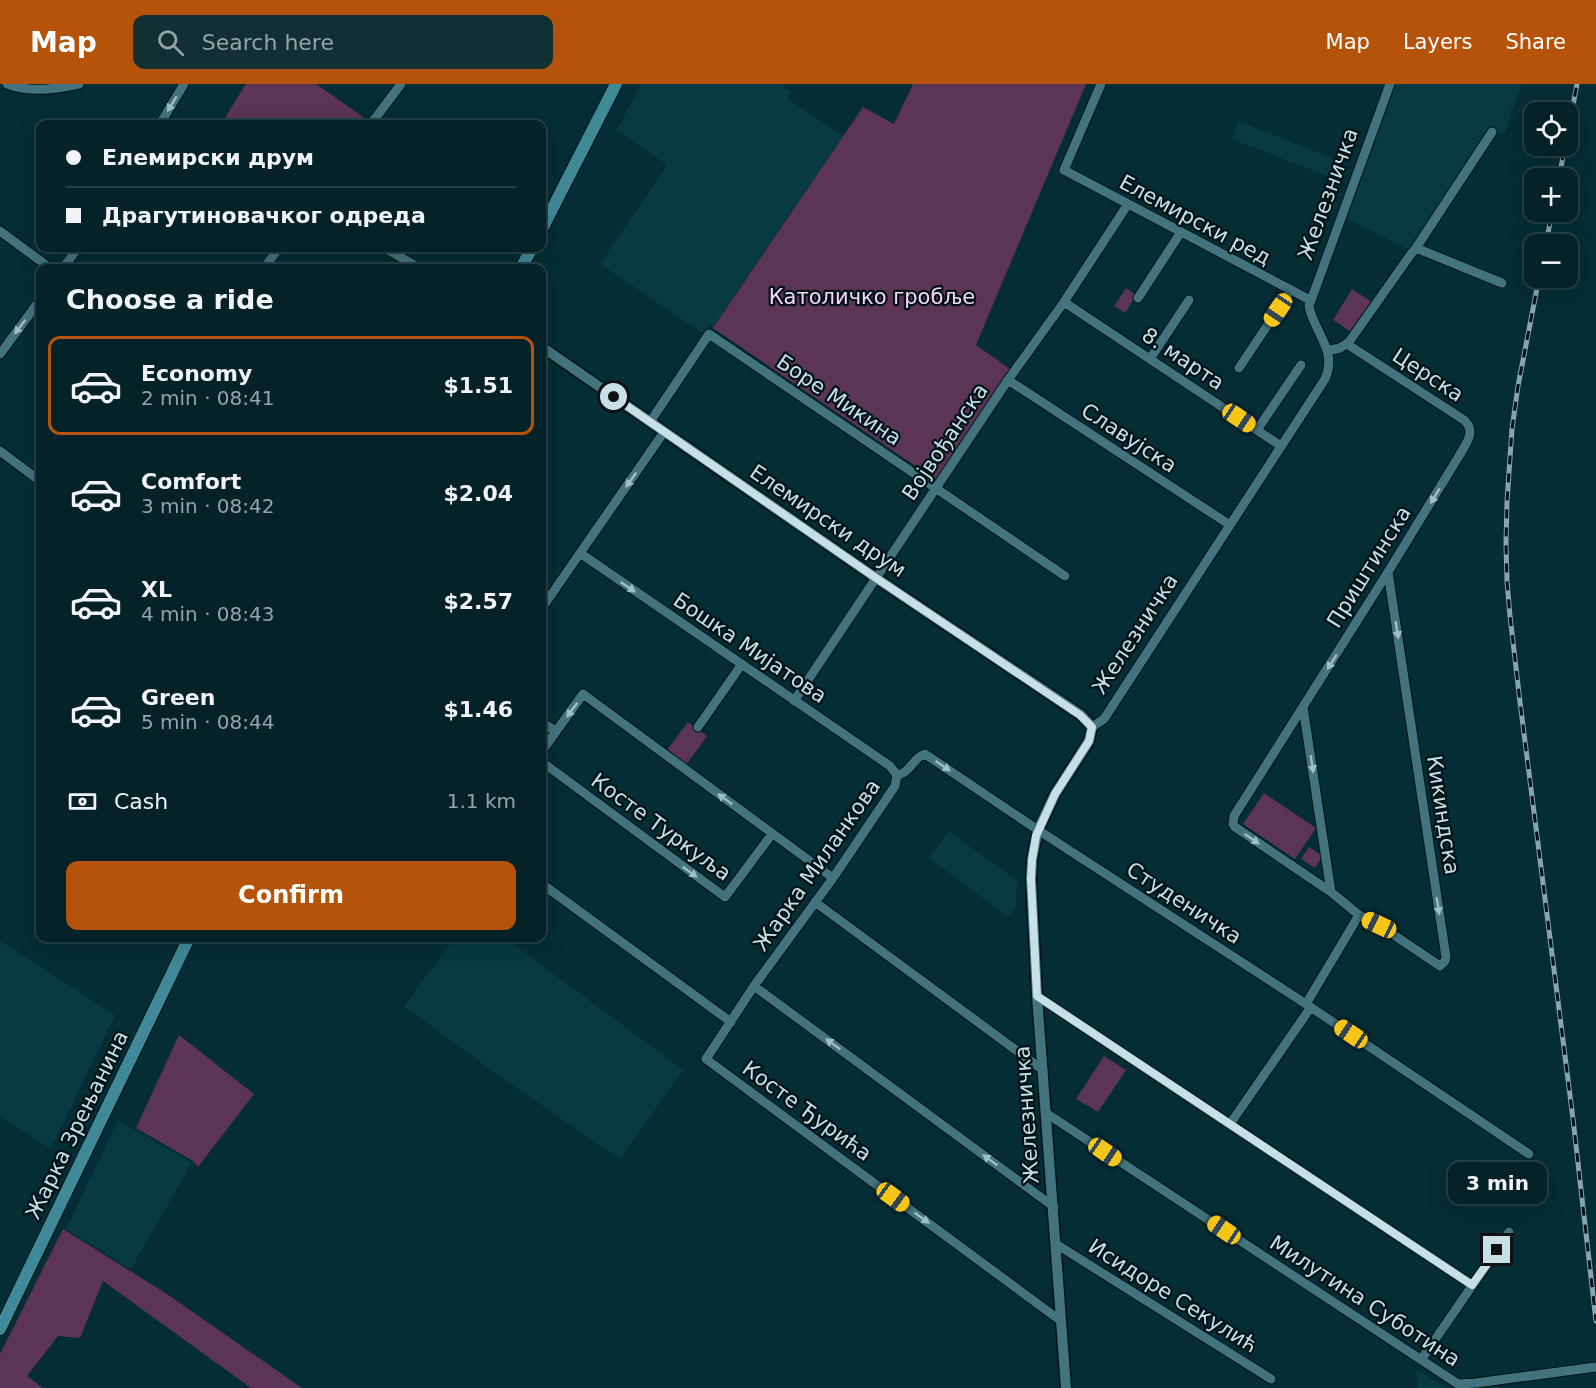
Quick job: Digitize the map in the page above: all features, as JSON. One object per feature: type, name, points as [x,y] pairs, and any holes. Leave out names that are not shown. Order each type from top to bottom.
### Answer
[{"type":"main road","points":[[546,222],[616,84]]},
{"type":"main road","name":"Жарка Зрењанина","points":[[0,1329],[187,942]]},
{"type":"street","points":[[7,84],[17,88],[35,90],[79,84]]},
{"type":"street","points":[[162,120],[184,84]]},
{"type":"street","points":[[374,120],[401,84]]},
{"type":"street","name":"Елемирски ред","points":[[1101,84],[1064,170],[1310,300]]},
{"type":"street","name":"Железничка","points":[[1066,1388],[1037,996],[1031,879],[1038,830],[1055,794],[1089,741],[1092,727],[1104,719],[1325,379],[1330,359],[1311,316],[1310,300],[1390,84]]},
{"type":"street","points":[[1327,351],[1347,344],[1416,248],[1492,132]]},
{"type":"street","name":"Војвођанска","points":[[794,701],[1128,204]]},
{"type":"street","points":[[0,231],[45,264]]},
{"type":"street","points":[[1137,297],[1181,232]]},
{"type":"street","points":[[1416,248],[1502,283]]},
{"type":"street","points":[[392,252],[412,264]]},
{"type":"street","points":[[1239,368],[1291,290]]},
{"type":"street","points":[[1150,359],[1189,300]]},
{"type":"street","name":"8. марта","points":[[1064,302],[1281,446]]},
{"type":"street","points":[[0,354],[36,305]]},
{"type":"street","name":"Боре Микина","points":[[650,422],[709,334],[1065,576]]},
{"type":"street","name":"Церска","points":[[1347,344],[1470,425],[1471,431],[1465,446]]},
{"type":"street","name":"Елемирски друм","points":[[546,350],[876,578],[1080,715],[1092,727]]},
{"type":"street","points":[[1257,430],[1301,365]]},
{"type":"street","name":"Славујска","points":[[1008,380],[1230,525]]},
{"type":"street","points":[[546,602],[664,432]]},
{"type":"street","name":"Приштинска","points":[[1359,915],[1331,892],[1235,827],[1234,816],[1465,446]]},
{"type":"street","points":[[0,451],[36,478]]},
{"type":"street","name":"Бошка Мијатова","points":[[580,554],[890,766],[897,775]]},
{"type":"street","name":"Кикиндска","points":[[1359,915],[1400,938],[1438,965],[1445,961],[1388,572]]},
{"type":"street","points":[[699,727],[742,664]]},
{"type":"street","points":[[546,745],[583,694],[833,878]]},
{"type":"street","points":[[1303,707],[1331,892]]},
{"type":"street","points":[[546,725],[556,731]]},
{"type":"street","name":"Жарка Миланкова","points":[[706,1059],[753,986],[833,878],[895,786],[897,775],[904,773],[920,756],[925,754],[1038,830]]},
{"type":"street","name":"Косте Туркуља","points":[[546,765],[725,897],[772,834]]},
{"type":"street","name":"Студеничка","points":[[1038,830],[1309,1005],[1530,1154]]},
{"type":"street","points":[[546,887],[731,1022]]},
{"type":"street","points":[[815,902],[1043,1070]]},
{"type":"street","points":[[1230,1124],[1309,1005],[1359,915]]},
{"type":"street","points":[[753,986],[1054,1207]]},
{"type":"street","points":[[1037,996],[1472,1285]]},
{"type":"street","name":"Косте Ђурића","points":[[706,1059],[1061,1321]]},
{"type":"street","name":"Милутина Суботина","points":[[1046,1113],[1458,1384],[1596,1366]]},
{"type":"street","points":[[1421,1360],[1509,1232]]},
{"type":"street","name":"Исидоре Секулић","points":[[1056,1244],[1271,1378]]},
{"type":"shaded area","points":[[641,84],[781,84],[792,92],[788,99],[843,136],[713,327],[710,325],[704,334],[600,264],[667,165],[617,130]]},
{"type":"shaded area","points":[[1395,84],[1522,84],[1504,134],[1487,129],[1410,250],[1343,216]]},
{"type":"shaded area","points":[[1238,121],[1342,162],[1335,179],[1232,139]]},
{"type":"shaded area","points":[[949,831],[1017,881],[1016,906],[1008,917],[929,858]]},
{"type":"shaded area","points":[[0,941],[115,1015],[51,1149],[0,1116]]},
{"type":"shaded area","points":[[452,942],[510,942],[683,1070],[620,1159],[502,1078],[404,1006]]},
{"type":"shaded area","points":[[118,1120],[192,1163],[131,1269],[66,1229]]},
{"type":"shaded area","points":[[1416,1369],[1447,1388],[1418,1388]]},
{"type":"green space","points":[[246,84],[316,84],[368,120],[224,120]]},
{"type":"green space","name":"Католичко гробље","points":[[913,84],[1086,84],[976,345],[1010,369],[936,480],[713,328],[863,107],[894,124]]},
{"type":"green space","points":[[1126,288],[1136,295],[1125,313],[1114,306]]},
{"type":"green space","points":[[1352,289],[1372,302],[1353,333],[1333,320]]},
{"type":"green space","points":[[688,722],[707,736],[684,768],[664,754]]},
{"type":"green space","points":[[1264,793],[1316,828],[1295,859],[1243,824]]},
{"type":"green space","points":[[1309,847],[1323,856],[1315,868],[1301,859]]},
{"type":"green space","points":[[179,1035],[254,1094],[198,1167],[193,1161],[136,1128]]},
{"type":"green space","points":[[1104,1056],[1126,1070],[1098,1112],[1076,1099]]},
{"type":"green space","points":[[63,1229],[167,1294],[302,1388],[251,1388],[103,1281],[80,1338],[58,1336],[27,1376],[43,1388],[0,1388],[0,1354]]},
{"type":"railway","points":[[1574,102],[1577,84]]},
{"type":"railway","points":[[1561,168],[1563,156]]},
{"type":"railway","points":[[1548,234],[1550,222]]},
{"type":"railway","points":[[1537,288],[1512,429],[1507,501],[1507,581],[1596,1321]]},
{"type":"route","points":[[614,397],[1088,721],[1092,727],[1089,741],[1055,794],[1036,836],[1031,879],[1037,996],[1472,1285],[1497,1250]]}]
